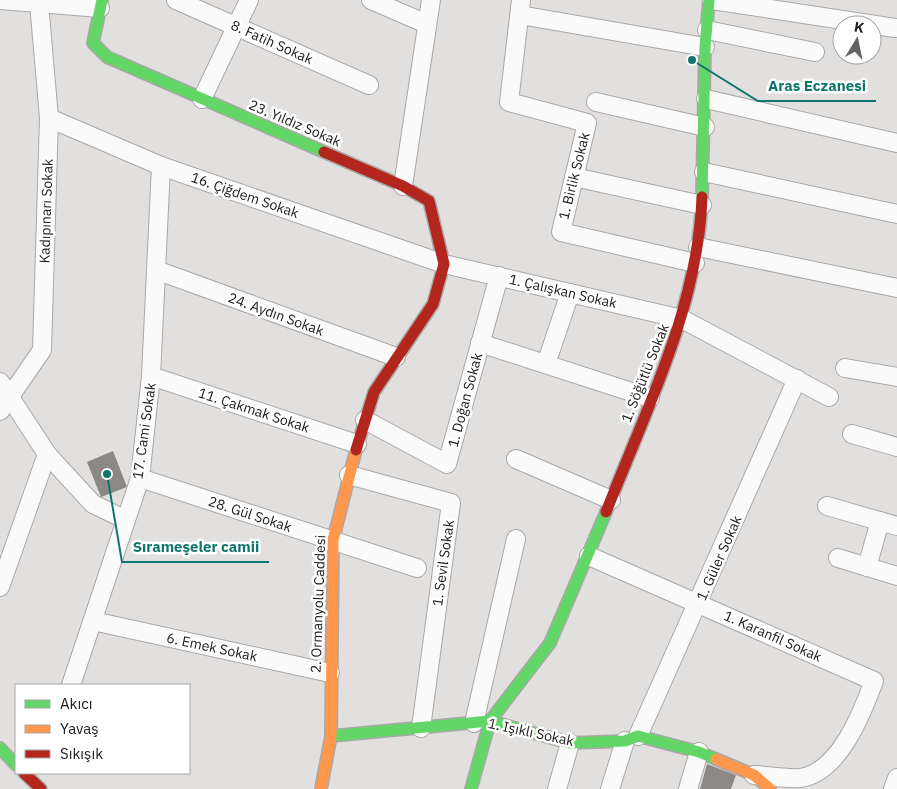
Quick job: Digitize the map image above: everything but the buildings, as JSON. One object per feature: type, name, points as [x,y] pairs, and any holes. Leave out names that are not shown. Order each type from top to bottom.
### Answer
[{"type":"main road","name":"1. Söğütlü Sokak","points":[[482,722],[550,644],[589,556],[682,319],[696,255],[702,205],[706,38],[710,0]]},
{"type":"main road","name":"23. Yıldız Sokak","points":[[101,4],[93,43],[107,58],[403,186],[429,201],[444,264]]},
{"type":"main road","name":"2. Ormanyolu Caddesi","points":[[321,789],[331,736],[330,673],[333,540],[348,475],[374,392],[433,304],[444,264]]},
{"type":"main road","name":"1. Işıklı Sokak","points":[[331,736],[482,722],[570,743],[632,739],[699,752],[754,775],[770,789]]},
{"type":"main road","points":[[470,789],[482,722]]},
{"type":"main road","points":[[0,748],[15,764]]},
{"type":"main road","points":[[25,774],[41,789]]},
{"type":"street","points":[[0,0],[101,4]]},
{"type":"street","name":"8. Fatih Sokak","points":[[176,0],[368,85]]},
{"type":"street","points":[[202,99],[249,0]]},
{"type":"street","points":[[371,0],[427,24]]},
{"type":"street","points":[[403,186],[431,0]]},
{"type":"street","points":[[710,0],[895,28]]},
{"type":"street","name":"Kadıpınarı Sokak","points":[[0,411],[5,389],[42,350],[49,118],[37,2]]},
{"type":"street","points":[[521,8],[706,38],[816,52]]},
{"type":"street","name":"1. Birlik Sokak","points":[[521,8],[510,102],[587,123],[561,232],[696,255]]},
{"type":"street","points":[[706,99],[897,143]]},
{"type":"street","points":[[596,102],[705,127]]},
{"type":"street","name":"16. Çiğdem Sokak","points":[[49,118],[161,166],[444,264]]},
{"type":"street","name":"17. Cami Sokak","points":[[71,684],[124,520],[140,478],[152,376],[161,166]]},
{"type":"street","points":[[704,172],[897,214]]},
{"type":"street","points":[[574,178],[702,205]]},
{"type":"street","points":[[696,255],[897,288]]},
{"type":"street","name":"1. Çalışkan Sokak","points":[[444,264],[682,319],[830,397]]},
{"type":"street","name":"24. Aydın Sokak","points":[[156,270],[396,357]]},
{"type":"street","name":"1. Doğan Sokak","points":[[365,420],[448,464],[499,276]]},
{"type":"street","points":[[546,364],[570,293]]},
{"type":"street","points":[[480,343],[650,398]]},
{"type":"street","points":[[845,368],[897,377]]},
{"type":"street","name":"11. Çakmak Sokak","points":[[152,376],[357,444]]},
{"type":"street","name":"1. Güler Sokak","points":[[610,789],[632,739],[699,603],[797,378]]},
{"type":"street","points":[[5,389],[47,454],[93,504],[124,520]]},
{"type":"street","points":[[852,434],[897,447]]},
{"type":"street","points":[[0,587],[47,454]]},
{"type":"street","points":[[516,459],[611,500]]},
{"type":"street","name":"1. Sevil Sokak","points":[[348,475],[451,503],[421,728]]},
{"type":"street","name":"28. Gül Sokak","points":[[140,478],[417,568]]},
{"type":"street","points":[[827,506],[897,526]]},
{"type":"street","points":[[867,567],[880,521]]},
{"type":"street","points":[[482,722],[516,539]]},
{"type":"street","name":"1. Karanfil Sokak","points":[[589,556],[874,681]]},
{"type":"street","points":[[838,558],[897,576]]},
{"type":"street","name":"6. Emek Sokak","points":[[93,621],[330,673]]},
{"type":"street","name":"1. Işıklı Sokak","points":[[754,775],[801,778],[824,769],[859,720],[874,681]]},
{"type":"street","points":[[557,789],[570,743]]},
{"type":"street","points":[[688,789],[699,752]]},
{"type":"street","points":[[893,789],[897,778]]},
{"type":"traffic: fast","points":[[102,0],[93,43],[107,57],[324,152]]},
{"type":"traffic: fast","points":[[702,197],[705,47],[709,0]]},
{"type":"traffic: fast","points":[[471,789],[490,721],[550,643],[606,512]]},
{"type":"traffic: fast","points":[[331,736],[490,721],[570,743],[625,741],[638,736],[699,752],[716,759]]},
{"type":"traffic: fast","points":[[0,748],[15,764]]},
{"type":"traffic: slow","points":[[321,789],[331,736],[333,540],[356,450]]},
{"type":"traffic: slow","points":[[716,759],[754,775],[770,789]]},
{"type":"traffic: jam","points":[[324,152],[403,186],[429,201],[444,264],[433,304],[374,392],[356,450]]},
{"type":"traffic: jam","points":[[606,512],[668,358],[680,319],[691,279],[702,197]]},
{"type":"traffic: jam","points":[[25,774],[41,789]]},
{"type":"place","name":"Aras Eczanesi","points":[[692,60]]},
{"type":"place","name":"Sırameşeler camii","points":[[107,474]]}]
